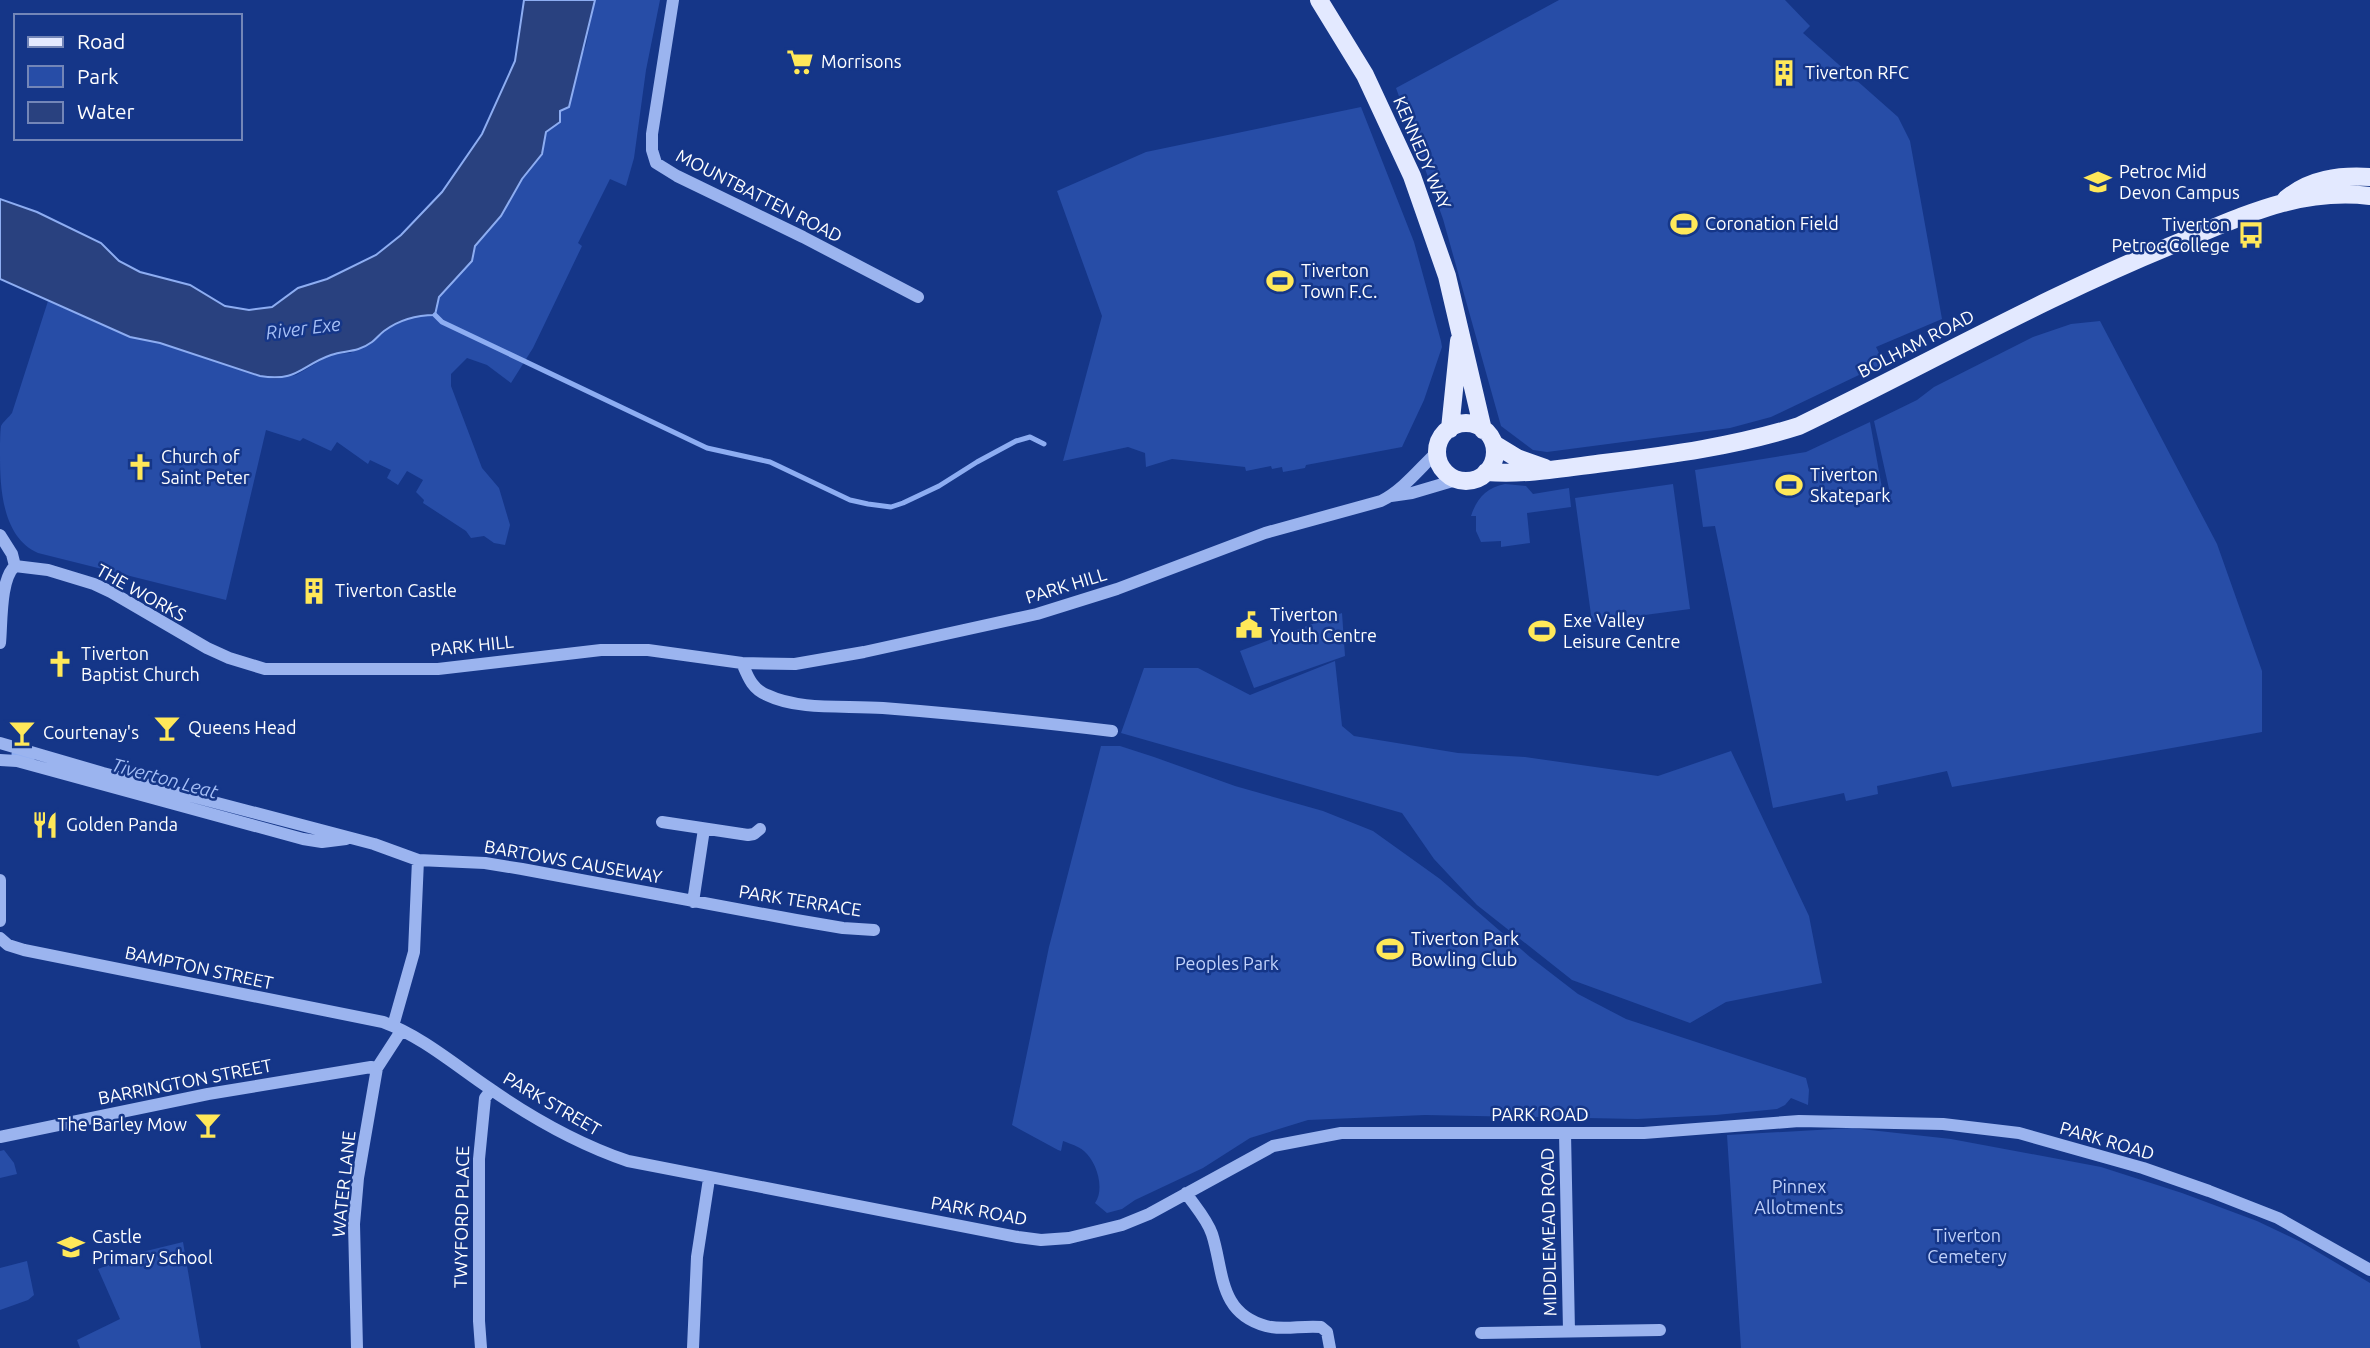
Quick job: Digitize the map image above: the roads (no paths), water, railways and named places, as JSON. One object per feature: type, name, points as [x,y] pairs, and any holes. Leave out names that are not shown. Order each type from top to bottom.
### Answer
[{"type":"main road","name":"KENNEDY WAY","points":[[1319,0],[1365,75],[1406,164],[1447,276],[1488,437]]},
{"type":"main road","name":"BOLHAM ROAD","points":[[2283,201],[2297,190],[2323,180],[2370,177]]},
{"type":"main road","name":"BOLHAM ROAD","points":[[1486,472],[1530,474],[1679,454],[1766,437],[1799,426],[2131,261],[2283,201],[2351,194],[2370,196]]},
{"type":"main road","name":"KENNEDY WAY","points":[[1450,429],[1460,334]]},
{"type":"main road","points":[[1467,424],[1488,437],[1493,462],[1486,472],[1474,480],[1456,480],[1442,469],[1437,452],[1443,435],[1450,429],[1467,424]]},
{"type":"main road","name":"BOLHAM ROAD","points":[[1488,437],[1517,458],[1552,470]]},
{"type":"street","name":"MOUNTBATTEN ROAD","points":[[673,0],[652,134],[652,150],[656,163],[918,297]]},
{"type":"street","name":"PARK HILL","points":[[1390,496],[1437,452]]},
{"type":"street","name":"PARK HILL","points":[[207,648],[250,666],[285,671],[472,666],[601,650],[648,650],[742,663],[795,664],[864,652],[1037,614],[1117,589],[1265,533],[1361,507],[1390,496],[1412,493],[1456,480]]},
{"type":"street","points":[[0,535],[12,554],[15,566],[8,574],[5,586],[0,643]]},
{"type":"street","name":"THE WORKS","points":[[15,566],[47,570],[94,584],[207,648]]},
{"type":"street","points":[[742,663],[752,685],[768,696],[808,706],[859,706],[982,716],[1112,731]]},
{"type":"street","name":"BARTOWS CAUSEWAY","points":[[0,743],[374,844],[418,860],[485,863],[721,906]]},
{"type":"street","points":[[0,760],[17,761],[303,839],[321,842],[350,839]]},
{"type":"street","points":[[662,822],[748,835],[760,829]]},
{"type":"street","points":[[693,902],[704,829]]},
{"type":"street","name":"WATER LANE","points":[[357,1348],[354,1224],[358,1178],[377,1068],[397,1028],[414,952],[418,860]]},
{"type":"street","points":[[0,880],[0,921]]},
{"type":"street","name":"PARK TERRACE","points":[[721,906],[843,928],[874,930]]},
{"type":"street","name":"BAMPTON STREET","points":[[0,938],[8,945],[24,950],[356,1016],[397,1028]]},
{"type":"street","name":"PARK STREET","points":[[397,1028],[491,1090],[595,1150],[628,1161],[709,1179]]},
{"type":"street","name":"BARRINGTON STREET","points":[[0,1137],[232,1090],[377,1068]]},
{"type":"street","name":"TWYFORD PLACE","points":[[481,1348],[478,1282],[479,1159],[485,1098],[491,1090]]},
{"type":"street","name":"PARK ROAD","points":[[709,1179],[1041,1240],[1069,1238],[1122,1225],[1149,1214],[1273,1146],[1341,1133],[1644,1133],[1810,1121],[1943,1124],[2019,1133],[2143,1168],[2277,1218],[2370,1270]]},
{"type":"street","name":"MIDDLEMEAD ROAD","points":[[1565,1133],[1569,1331]]},
{"type":"street","points":[[693,1348],[697,1257],[709,1179]]},
{"type":"street","points":[[1186,1192],[1212,1232],[1222,1282],[1235,1307],[1265,1326],[1321,1327],[1326,1332],[1330,1348]]},
{"type":"street","name":"MIDDLEMEAD ROAD","points":[[1481,1334],[1660,1331]]},
{"type":"water","name":"River Exe","points":[[524,0],[595,0],[569,107],[560,111],[560,122],[546,132],[542,154],[522,179],[501,216],[475,246],[472,261],[439,297],[435,315],[402,321],[361,348],[331,355],[291,375],[260,376],[160,343],[130,337],[0,279],[0,199],[37,212],[101,243],[119,261],[140,272],[190,285],[225,306],[249,310],[272,307],[298,288],[327,279],[376,255],[401,235],[442,192],[482,134],[515,61]]},
{"type":"waterway","points":[[435,315],[442,322],[707,448],[770,462],[850,500],[868,504],[891,507],[903,503],[939,486],[1016,441],[1030,437],[1044,444]]},
{"type":"waterway","name":"Tiverton Leat","points":[[14,754],[32,759]]},
{"type":"place","name":"Morrisons","points":[[800,62]]},
{"type":"place","name":"Tiverton RFC","points":[[1784,73]]},
{"type":"place","name":"Petroc Mid Devon Campus","points":[[2098,182]]},
{"type":"place","name":"Coronation Field","points":[[1684,224]]},
{"type":"place","name":"Tiverton Petroc College","points":[[2251,235]]},
{"type":"place","name":"Tiverton Town F.C.","points":[[1280,281]]},
{"type":"place","name":"Church of Saint Peter","points":[[140,467]]},
{"type":"place","name":"Tiverton Skatepark","points":[[1789,485]]},
{"type":"place","name":"Tiverton Castle","points":[[314,591]]},
{"type":"place","name":"Tiverton Youth Centre","points":[[1249,625]]},
{"type":"place","name":"Exe Valley Leisure Centre","points":[[1542,631]]},
{"type":"place","name":"Tiverton Baptist Church","points":[[60,664]]},
{"type":"place","name":"Queens Head","points":[[167,728]]},
{"type":"place","name":"Courtenay's","points":[[22,733]]},
{"type":"place","name":"Golden Panda","points":[[45,825]]},
{"type":"place","name":"Tiverton Park Bowling Club","points":[[1390,949]]},
{"type":"place","name":"The Barley Mow","points":[[208,1125]]},
{"type":"place","name":"Castle Primary School","points":[[71,1247]]},
{"type":"park label","name":"Peoples Park","points":[[1227,964]]},
{"type":"park label","name":"Pinnex Allotments","points":[[1799,1197]]},
{"type":"park label","name":"Tiverton Cemetery","points":[[1967,1246]]}]
